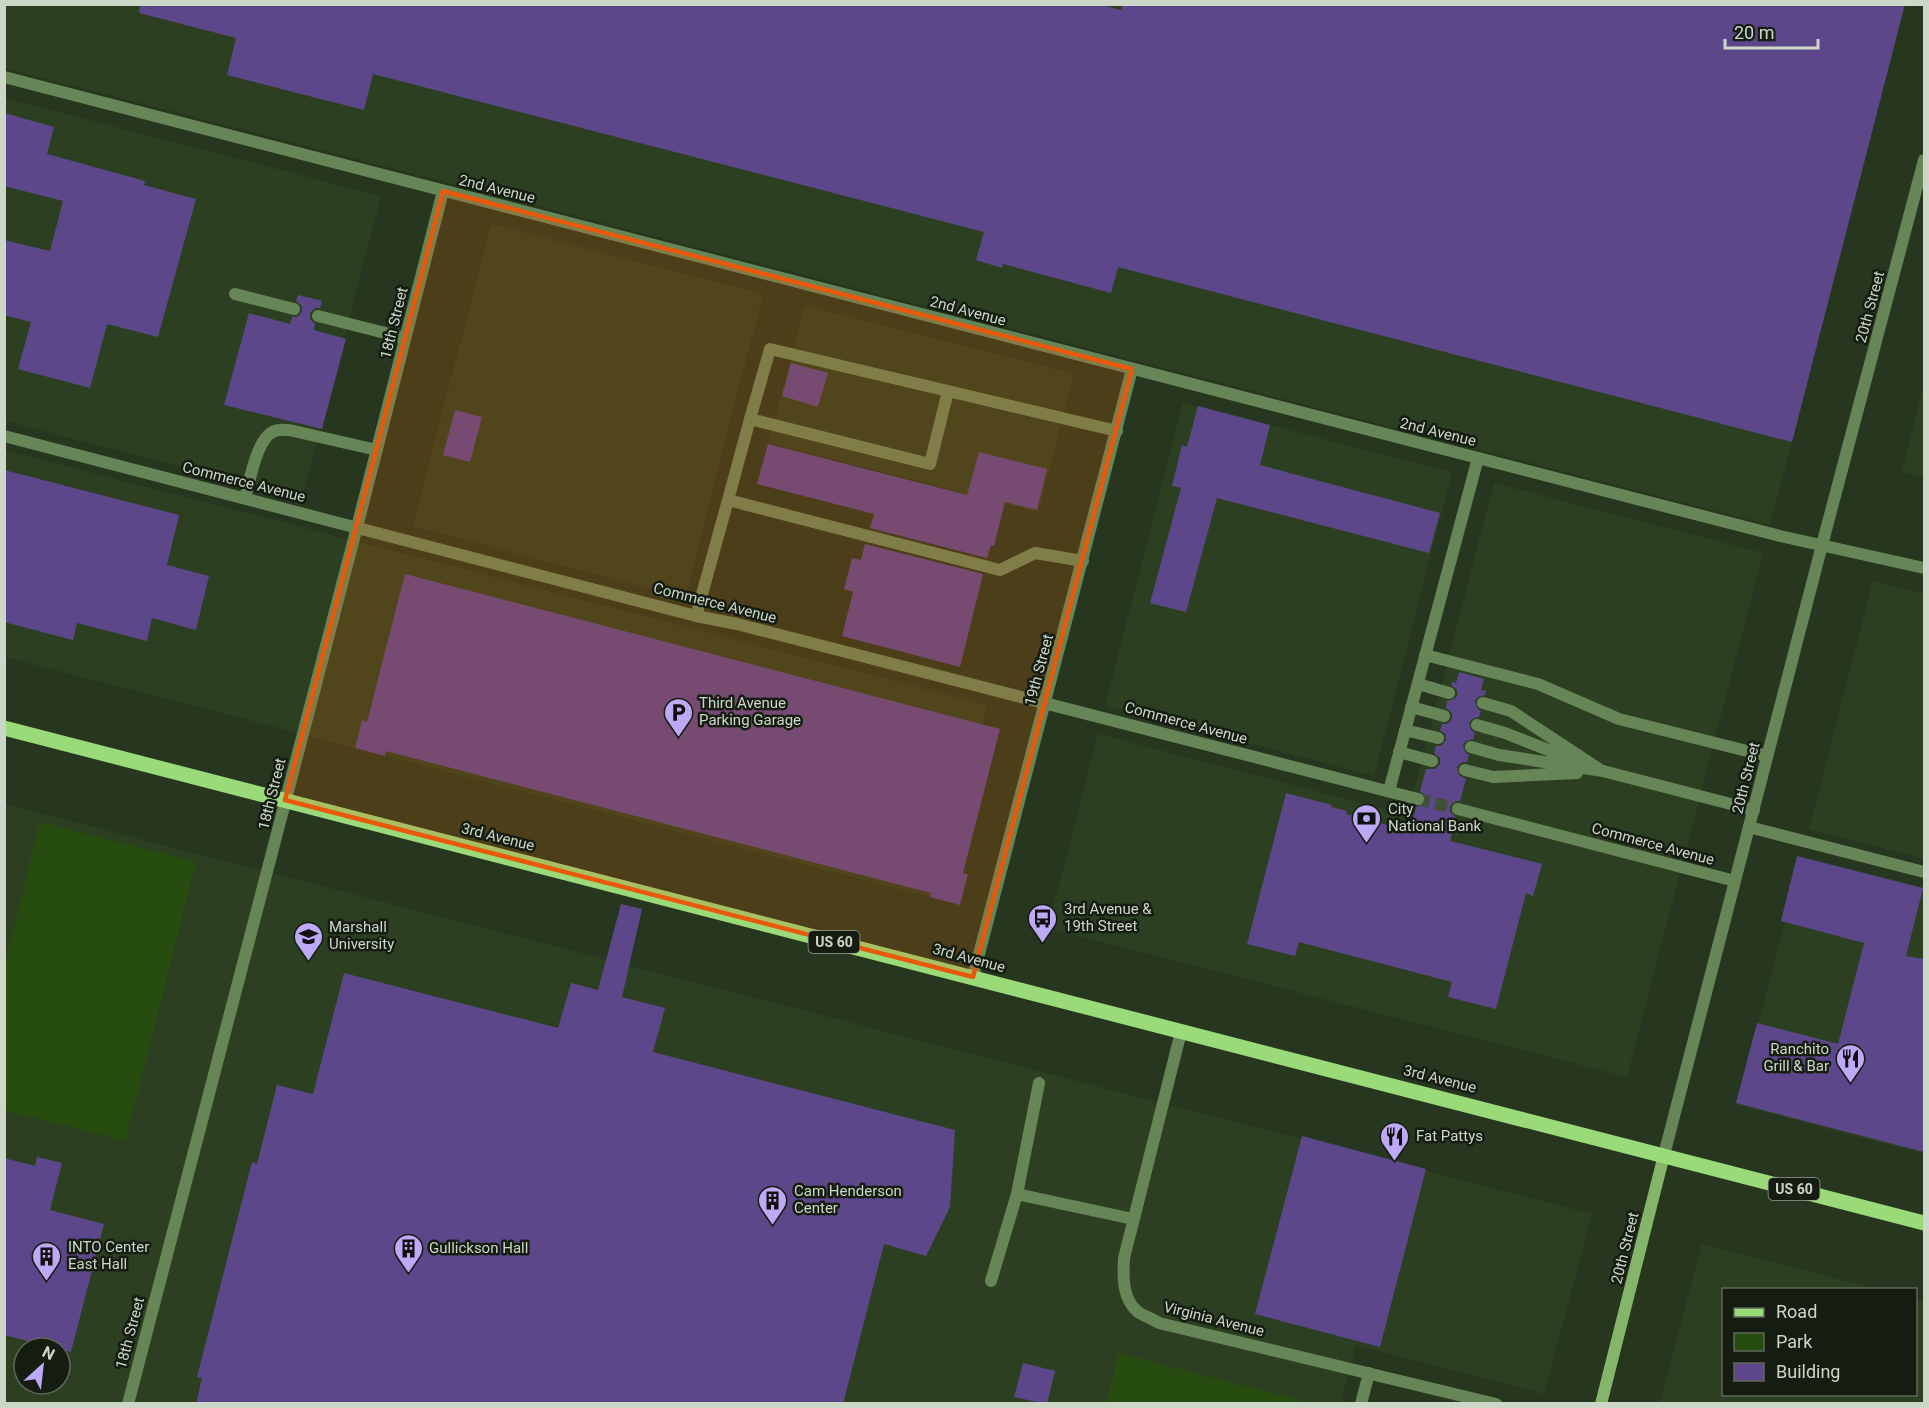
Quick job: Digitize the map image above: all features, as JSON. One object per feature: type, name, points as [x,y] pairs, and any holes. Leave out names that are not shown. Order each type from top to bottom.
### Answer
[{"type":"main road","name":"3rd Avenue","points":[[4,728],[1924,1223]]},
{"type":"main road","name":"20th Street","points":[[1601,1404],[1664,1155]]},
{"type":"street","name":"2nd Avenue","points":[[4,77],[1773,535],[1924,568]]},
{"type":"street","name":"20th Street","points":[[1664,1155],[1924,160]]},
{"type":"street","name":"18th Street","points":[[128,1404],[443,191]]},
{"type":"street","points":[[235,294],[294,309]]},
{"type":"street","points":[[318,316],[405,338]]},
{"type":"street","points":[[696,616],[770,349],[1117,431]]},
{"type":"street","name":"19th Street","points":[[973,977],[1132,369]]},
{"type":"street","points":[[750,419],[930,464],[948,391]]},
{"type":"street","points":[[245,498],[261,444],[267,435],[276,430],[289,430],[377,450]]},
{"type":"street","name":"Commerce Avenue","points":[[4,436],[696,616],[737,624],[1046,702],[1418,799]]},
{"type":"street","points":[[1389,791],[1478,458]]},
{"type":"street","points":[[728,500],[1000,570],[1035,553],[1083,561]]},
{"type":"street","points":[[1425,655],[1538,684],[1619,719],[1767,756]]},
{"type":"street","points":[[1418,684],[1449,693]]},
{"type":"street","points":[[1483,703],[1511,711],[1603,771]]},
{"type":"street","points":[[1411,706],[1444,716]]},
{"type":"street","points":[[1477,725],[1505,733],[1603,771]]},
{"type":"street","points":[[1405,730],[1438,738]]},
{"type":"street","points":[[1471,747],[1499,755],[1603,771],[1754,810]]},
{"type":"street","points":[[1399,752],[1432,761]]},
{"type":"street","points":[[1465,770],[1493,777],[1603,771]]},
{"type":"street","name":"Commerce Avenue","points":[[1458,809],[1735,881]]},
{"type":"street","points":[[1749,827],[1924,872]]},
{"type":"street","name":"Virginia Avenue","points":[[1181,1032],[1124,1258],[1123,1279],[1127,1297],[1136,1311],[1160,1323],[1496,1404]]},
{"type":"street","points":[[991,1281],[1017,1194],[1038,1083]]},
{"type":"street","points":[[1017,1194],[1133,1219]]},
{"type":"street","points":[[1360,1404],[1369,1373]]},
{"type":"highlighted area","points":[[443,191],[1132,369],[973,977],[285,800]]},
{"type":"shaded area","points":[[4,5],[1905,5],[1770,525],[5,68]]},
{"type":"shaded area","points":[[4,98],[381,196],[302,498],[5,421]]},
{"type":"shaded area","points":[[491,224],[763,294],[685,598],[413,526]]},
{"type":"shaded area","points":[[804,305],[1074,374],[1038,512],[769,443]]},
{"type":"shaded area","points":[[1924,384],[1924,477],[1902,472]]},
{"type":"shaded area","points":[[1183,403],[1452,472],[1374,776],[1105,706]]},
{"type":"shaded area","points":[[4,450],[987,705],[938,899],[5,657]]},
{"type":"shaded area","points":[[1494,483],[1763,553],[1627,1077],[1048,928],[1098,734],[1408,815]]},
{"type":"shaded area","points":[[1873,581],[1924,594],[1924,859],[1809,829]]},
{"type":"shaded area","name":"Marshall University","points":[[4,804],[1592,1214],[1544,1394],[1356,1345],[1341,1400],[1353,1404],[5,1403]]},
{"type":"shaded area","points":[[1802,857],[1924,889],[1924,1154],[1737,1105]]},
{"type":"shaded area","points":[[1702,1244],[1874,1288],[1722,1288],[1722,1396],[1917,1396],[1917,1299],[1924,1301],[1924,1403],[1660,1403]]},
{"type":"green space","points":[[40,822],[196,862],[125,1141],[5,1110],[5,964]]},
{"type":"green space","points":[[1119,1353],[1299,1400],[1298,1403],[1106,1403]]},
{"type":"building","points":[[140,4],[1098,4],[1121,10],[1123,4],[1905,4],[1792,442],[1118,267],[1111,293],[1003,264],[1002,268],[976,260],[984,232],[373,74],[364,110],[227,75],[236,38],[139,13]]},
{"type":"building","points":[[4,113],[54,127],[47,154],[145,181],[144,185],[196,199],[158,337],[107,324],[90,388],[18,369],[31,322],[4,315],[4,240],[50,251],[63,201],[4,186]]},
{"type":"building","points":[[298,295],[322,301],[320,308],[315,308],[310,313],[310,319],[315,324],[314,330],[346,339],[322,429],[224,405],[249,313],[290,324],[292,317],[297,317],[302,312],[302,306],[296,301]]},
{"type":"building","points":[[791,363],[828,373],[818,407],[782,396]]},
{"type":"building","points":[[1198,406],[1270,425],[1260,465],[1440,513],[1429,553],[1217,498],[1186,612],[1150,603],[1181,488],[1172,486],[1182,445],[1187,447]]},
{"type":"building","points":[[455,410],[482,417],[470,462],[443,455]]},
{"type":"building","points":[[768,444],[967,495],[979,452],[1047,469],[1037,510],[1005,502],[994,546],[991,545],[987,558],[870,528],[874,514],[757,484]]},
{"type":"building","points":[[4,470],[179,515],[167,565],[209,576],[196,630],[152,618],[147,641],[77,623],[73,640],[4,622]]},
{"type":"building","points":[[865,544],[983,574],[960,667],[842,636],[853,592],[844,589],[852,558],[861,560]]},
{"type":"building","name":"Third Avenue Parking Garage","points":[[405,574],[1000,729],[963,873],[968,874],[960,905],[930,897],[931,893],[386,751],[385,756],[355,748],[362,720],[367,722]]},
{"type":"building","name":"City National Bank","points":[[1459,672],[1484,679],[1481,690],[1486,691],[1485,695],[1478,697],[1475,701],[1477,708],[1481,711],[1479,717],[1472,719],[1469,723],[1471,730],[1475,733],[1473,739],[1466,741],[1463,745],[1465,752],[1469,755],[1467,762],[1462,762],[1457,767],[1459,775],[1466,779],[1460,801],[1455,801],[1450,806],[1450,812],[1456,817],[1450,841],[1542,864],[1533,896],[1526,893],[1496,1009],[1448,997],[1452,982],[1299,942],[1295,956],[1247,944],[1286,793],[1332,805],[1331,807],[1347,811],[1346,814],[1410,831],[1416,807],[1423,805],[1426,800],[1420,791],[1426,769],[1435,769],[1440,764],[1440,758],[1434,753],[1436,746],[1441,746],[1446,740],[1446,735],[1440,730],[1442,724],[1447,724],[1452,719],[1452,713],[1446,708],[1447,701],[1457,696],[1457,690],[1451,685],[1452,682],[1456,683]]},
{"type":"building","points":[[1797,856],[1923,888],[1906,956],[1924,959],[1924,1152],[1736,1103],[1757,1023],[1838,1044],[1864,943],[1781,921]]},
{"type":"building","points":[[621,904],[642,909],[622,997],[665,1008],[653,1052],[955,1130],[950,1207],[926,1256],[884,1244],[843,1404],[196,1404],[202,1378],[197,1377],[252,1162],[257,1164],[277,1085],[313,1094],[344,973],[558,1028],[571,983],[598,990]]},
{"type":"building","points":[[1302,1136],[1426,1169],[1380,1347],[1255,1314]]},
{"type":"building","name":"INTO Center East Hall","points":[[37,1157],[62,1163],[50,1210],[104,1224],[72,1348],[72,1336],[12,1337],[4,1335],[4,1158],[35,1166]]},
{"type":"building","points":[[1023,1363],[1055,1371],[1047,1404],[1014,1397]]},
{"type":"tunnel","points":[[1418,799],[1458,809]]},
{"type":"place","name":"Third Avenue Parking Garage","points":[[678,738]]},
{"type":"place","name":"City National Bank","points":[[1367,844]]},
{"type":"place","name":"3rd Avenue & 19th Street","points":[[1043,944]]},
{"type":"place","name":"Marshall University","points":[[308,962]]},
{"type":"place","name":"Ranchito Grill & Bar","points":[[1850,1084]]},
{"type":"place","name":"Fat Pattys","points":[[1395,1162]]},
{"type":"place","name":"Cam Henderson Center","points":[[773,1226]]},
{"type":"place","name":"Gullickson Hall","points":[[408,1274]]},
{"type":"place","name":"INTO Center East Hall","points":[[47,1282]]}]
